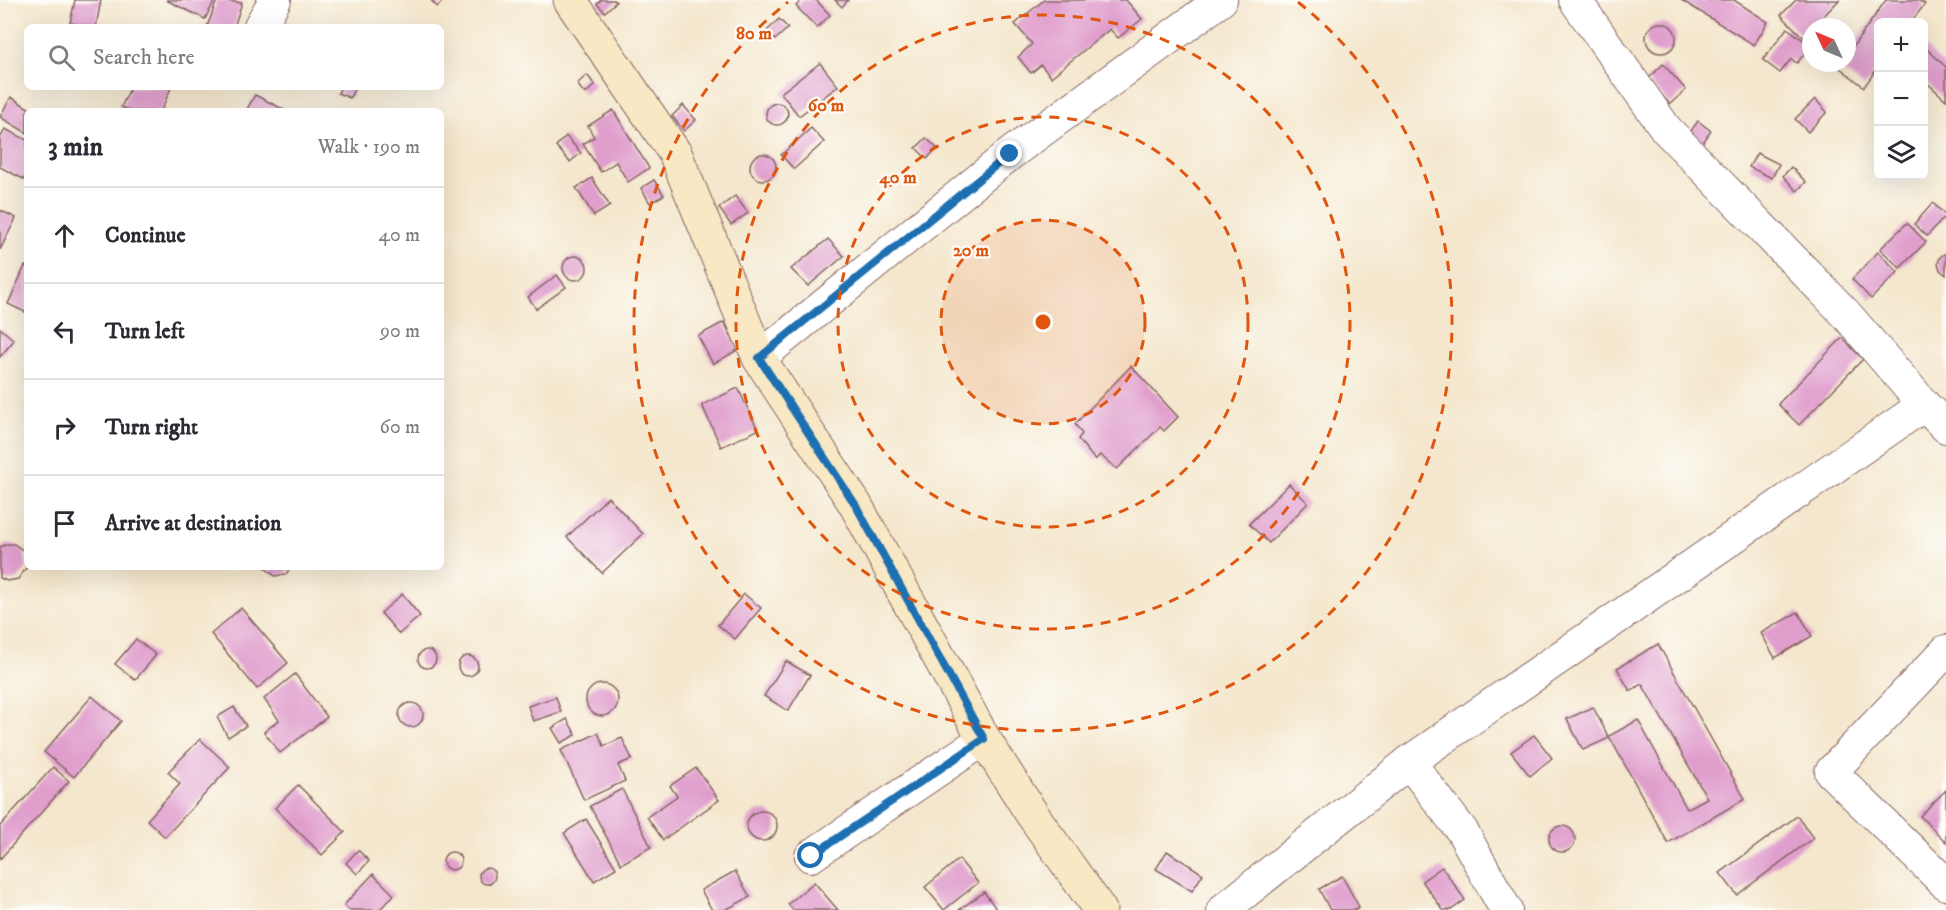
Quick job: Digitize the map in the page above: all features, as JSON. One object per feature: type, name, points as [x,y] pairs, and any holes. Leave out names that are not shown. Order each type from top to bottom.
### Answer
[{"type":"street","points":[[261,24],[275,0]]},
{"type":"street","points":[[570,0],[675,153],[759,358],[855,504],[984,739],[1032,814],[1100,910]]},
{"type":"street","points":[[759,358],[1010,154],[1221,0]]},
{"type":"street","points":[[1575,0],[1666,129],[1846,314],[1924,405],[1946,427]]},
{"type":"street","points":[[1223,910],[1409,762],[1924,405]]},
{"type":"street","points":[[1946,651],[1831,772],[1946,884]]},
{"type":"street","points":[[811,856],[984,739]]},
{"type":"street","points":[[1409,762],[1462,831],[1506,910]]},
{"type":"building","points":[[75,0],[101,0],[97,24],[70,23]]},
{"type":"building","points":[[166,0],[215,0],[205,19]]},
{"type":"building","points":[[217,0],[242,3],[235,24],[208,24]]},
{"type":"building","points":[[431,0],[444,0],[437,7]]},
{"type":"building","points":[[601,0],[616,2],[605,12],[597,4]]},
{"type":"building","points":[[802,0],[816,0],[830,15],[817,28],[796,6]]},
{"type":"building","points":[[835,0],[848,0],[842,7]]},
{"type":"building","points":[[1044,0],[1126,0],[1142,19],[1118,38],[1110,29],[1051,77],[1041,65],[1031,73],[1018,57],[1032,44],[1015,24]]},
{"type":"building","points":[[1681,0],[1734,0],[1768,22],[1754,45]]},
{"type":"building","points":[[1796,0],[1839,0],[1822,18],[1802,18],[1802,36],[1781,15]]},
{"type":"building","points":[[1886,0],[1918,0],[1925,4],[1914,18],[1874,18],[1874,73],[1864,87],[1845,72],[1856,72],[1856,42]]},
{"type":"building","points":[[779,19],[788,28],[775,40],[767,31]]},
{"type":"building","points":[[1661,23],[1672,27],[1676,38],[1672,49],[1661,53],[1650,49],[1646,38],[1650,27]]},
{"type":"building","points":[[1787,28],[1802,39],[1802,57],[1797,63],[1791,59],[1780,73],[1763,60]]},
{"type":"building","points":[[1928,50],[1946,67],[1946,100],[1928,84]]},
{"type":"building","points":[[820,63],[838,86],[799,116],[781,93]]},
{"type":"building","points":[[1663,64],[1686,90],[1670,104],[1647,80]]},
{"type":"building","points":[[587,75],[595,85],[585,94],[577,84]]},
{"type":"building","points":[[130,90],[170,90],[162,108],[121,107]]},
{"type":"building","points":[[340,90],[354,90],[350,98],[338,93]]},
{"type":"building","points":[[255,95],[281,108],[248,108]]},
{"type":"building","points":[[11,97],[28,108],[24,108],[24,131],[0,117]]},
{"type":"building","points":[[1815,99],[1827,112],[1808,132],[1795,119]]},
{"type":"building","points":[[777,103],[785,106],[788,114],[785,122],[777,125],[769,122],[766,114],[769,106]]},
{"type":"building","points":[[683,105],[696,120],[684,131],[672,116]]},
{"type":"building","points":[[613,110],[649,168],[628,182],[616,162],[601,172],[583,144],[594,137],[588,126]]},
{"type":"building","points":[[1698,121],[1711,131],[1701,145],[1688,135]]},
{"type":"building","points":[[811,128],[824,142],[794,169],[781,155]]},
{"type":"building","points":[[5,129],[24,138],[24,179],[0,167],[0,139]]},
{"type":"building","points":[[566,136],[581,153],[570,162],[556,146]]},
{"type":"building","points":[[926,138],[937,148],[927,159],[916,148]]},
{"type":"building","points":[[1757,153],[1779,164],[1772,178],[1749,167]]},
{"type":"building","points":[[763,154],[772,158],[776,167],[772,176],[763,180],[754,176],[750,167],[754,158]]},
{"type":"building","points":[[1791,167],[1806,182],[1797,191],[1783,176]]},
{"type":"building","points":[[592,178],[610,206],[594,216],[576,188]]},
{"type":"building","points":[[654,180],[664,195],[650,203],[641,188]]},
{"type":"building","points":[[735,196],[748,213],[731,225],[719,208]]},
{"type":"building","points":[[1933,203],[1946,216],[1927,236],[1914,224]]},
{"type":"building","points":[[0,210],[16,218],[0,250]]},
{"type":"building","points":[[1907,223],[1926,242],[1900,268],[1880,249]]},
{"type":"building","points":[[828,239],[844,256],[808,286],[791,269]]},
{"type":"building","points":[[1878,252],[1898,272],[1871,299],[1852,279]]},
{"type":"building","points":[[1946,253],[1946,275],[1940,270],[1938,263],[1940,257]]},
{"type":"building","points":[[575,256],[583,260],[587,268],[583,276],[575,280],[567,276],[563,268],[567,260]]},
{"type":"building","points":[[24,268],[24,312],[8,304]]},
{"type":"building","points":[[557,275],[566,287],[536,309],[528,297]]},
{"type":"building","points":[[724,322],[738,350],[713,364],[698,336]]},
{"type":"building","points":[[0,328],[14,340],[0,357]]},
{"type":"building","points":[[1842,338],[1863,359],[1799,425],[1778,404]]},
{"type":"building","points":[[1131,366],[1178,417],[1164,431],[1160,427],[1117,469],[1100,455],[1095,460],[1078,439],[1082,434],[1075,424]]},
{"type":"building","points":[[738,388],[758,430],[721,447],[702,405]]},
{"type":"building","points":[[1289,484],[1308,503],[1269,543],[1249,524]]},
{"type":"building","points":[[608,497],[643,534],[602,573],[567,537]]},
{"type":"building","points":[[14,544],[24,551],[25,570],[18,579],[7,581],[0,578],[0,547]]},
{"type":"building","points":[[268,570],[289,570],[286,574],[275,576]]},
{"type":"building","points":[[402,594],[420,616],[399,634],[381,613]]},
{"type":"building","points":[[744,594],[761,608],[735,639],[718,625]]},
{"type":"building","points":[[241,608],[288,663],[257,689],[211,634]]},
{"type":"building","points":[[1798,612],[1812,636],[1775,658],[1761,633]]},
{"type":"building","points":[[136,639],[156,655],[135,680],[115,664]]},
{"type":"building","points":[[1658,644],[1745,799],[1668,843],[1609,736],[1638,720],[1687,809],[1707,798],[1642,684],[1630,691],[1617,668]]},
{"type":"building","points":[[427,650],[433,653],[436,659],[433,665],[427,668],[421,665],[418,659],[421,653]]},
{"type":"building","points":[[468,656],[475,659],[478,666],[475,673],[468,676],[461,673],[458,666],[461,659]]},
{"type":"building","points":[[786,661],[810,675],[788,711],[764,696]]},
{"type":"building","points":[[295,674],[327,717],[280,753],[264,732],[279,720],[264,699]]},
{"type":"building","points":[[602,684],[613,689],[618,700],[613,711],[602,716],[591,711],[586,700],[591,689]]},
{"type":"building","points":[[92,696],[121,721],[74,777],[44,752]]},
{"type":"building","points":[[556,697],[561,712],[533,721],[528,706]]},
{"type":"building","points":[[411,703],[420,706],[423,715],[420,724],[411,727],[402,724],[399,715],[402,706]]},
{"type":"building","points":[[234,707],[246,726],[228,737],[217,717]]},
{"type":"building","points":[[1593,707],[1609,738],[1583,750],[1567,719]]},
{"type":"building","points":[[567,719],[576,735],[561,743],[552,728]]},
{"type":"building","points":[[598,733],[604,746],[622,738],[632,759],[618,765],[625,781],[584,800],[561,750]]},
{"type":"building","points":[[1534,735],[1552,758],[1530,776],[1511,752]]},
{"type":"building","points":[[200,739],[230,767],[165,837],[147,820],[180,784],[168,772]]},
{"type":"building","points":[[53,767],[69,781],[0,859],[0,826]]},
{"type":"building","points":[[696,768],[719,800],[663,840],[647,817],[677,796],[670,786]]},
{"type":"building","points":[[298,785],[345,832],[322,855],[275,808]]},
{"type":"building","points":[[622,789],[651,847],[621,864],[590,806]]},
{"type":"building","points":[[1946,790],[1946,842],[1920,816]]},
{"type":"building","points":[[762,811],[773,815],[777,826],[773,837],[762,841],[751,837],[747,826],[751,815]]},
{"type":"building","points":[[1797,816],[1813,838],[1737,895],[1720,873]]},
{"type":"building","points":[[586,819],[616,868],[594,881],[564,833]]},
{"type":"building","points":[[1562,826],[1571,830],[1575,839],[1571,848],[1562,852],[1553,848],[1549,839],[1553,830]]},
{"type":"building","points":[[358,850],[369,861],[357,874],[346,863]]},
{"type":"building","points":[[1167,851],[1203,874],[1192,891],[1156,869]]},
{"type":"building","points":[[452,852],[458,855],[461,861],[458,867],[452,870],[446,867],[443,861],[446,855]]},
{"type":"building","points":[[959,859],[978,883],[944,910],[925,887]]},
{"type":"building","points":[[1442,867],[1465,900],[1451,910],[1443,910],[1422,881]]},
{"type":"building","points":[[484,868],[490,868],[495,876],[493,882],[484,884],[479,879],[479,873]]},
{"type":"building","points":[[735,871],[750,897],[725,910],[712,910],[701,890]]},
{"type":"building","points":[[373,874],[394,895],[379,910],[349,910],[344,905]]},
{"type":"building","points":[[1342,876],[1359,907],[1353,910],[1330,910],[1319,889]]},
{"type":"building","points":[[814,882],[838,910],[793,910],[788,904]]},
{"type":"building","points":[[984,892],[997,910],[959,910]]},
{"type":"route","points":[[811,856],[984,739],[855,504],[759,358],[1010,154]]}]
